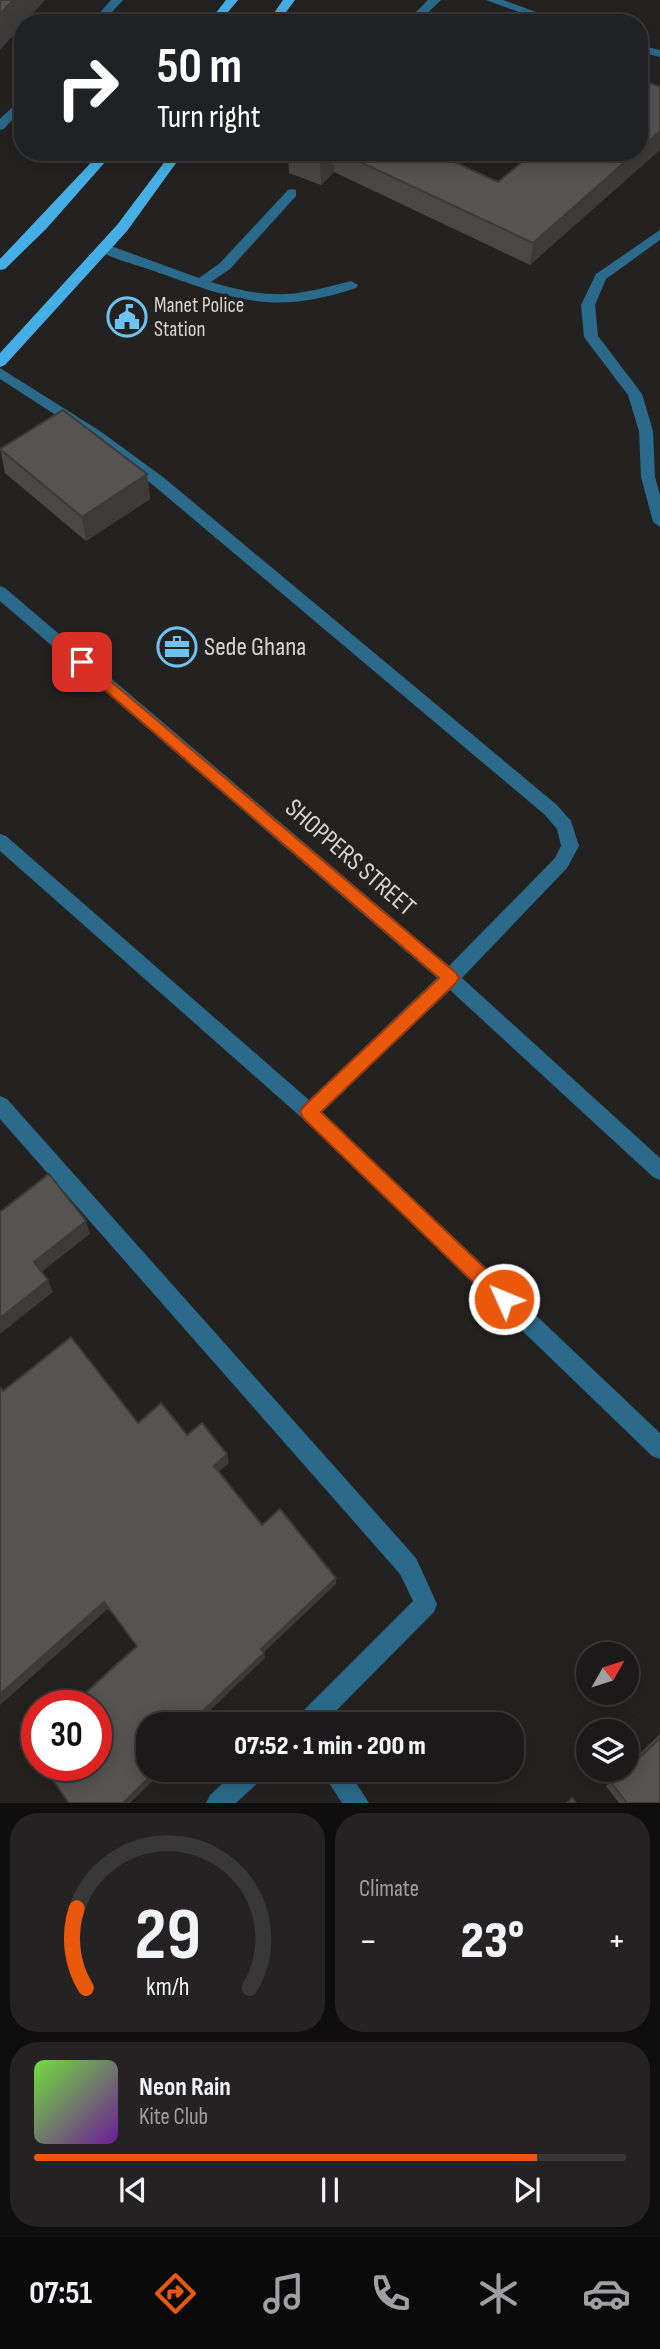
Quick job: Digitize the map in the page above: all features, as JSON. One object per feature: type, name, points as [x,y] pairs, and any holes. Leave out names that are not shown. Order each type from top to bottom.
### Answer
[{"type":"main road","points":[[220,14],[232,0]]},
{"type":"main road","points":[[270,0],[287,2]]},
{"type":"main road","points":[[0,266],[41,226],[100,161]]},
{"type":"main road","points":[[0,362],[122,228],[171,161]]},
{"type":"street","points":[[104,14],[117,0]]},
{"type":"street","points":[[420,14],[435,0]]},
{"type":"street","points":[[492,0],[534,14]]},
{"type":"street","points":[[0,125],[14,110]]},
{"type":"street","points":[[201,283],[225,266],[292,193]]},
{"type":"street","points":[[660,234],[601,277],[588,304],[591,337],[635,394],[646,431],[648,477],[660,522]]},
{"type":"street","points":[[103,248],[253,299],[288,302],[351,285]]},
{"type":"street","points":[[0,373],[95,434],[158,481],[551,810],[565,827],[570,846],[561,863],[450,978],[309,1112]]},
{"type":"street","name":"SHOPPERS STREET","points":[[0,592],[450,978],[660,1171]]},
{"type":"street","points":[[0,841],[309,1112],[660,1448]]},
{"type":"street","points":[[0,1105],[408,1566],[426,1604],[318,1712]]},
{"type":"street","points":[[218,1803],[241,1782]]},
{"type":"street","points":[[342,1782],[357,1803]]},
{"type":"building","points":[[0,0],[13,0],[0,14]]},
{"type":"building","points":[[648,82],[660,87],[660,131],[648,142]]},
{"type":"building","points":[[358,161],[452,161],[498,182],[523,161],[626,161],[533,243]]},
{"type":"building","points":[[63,410],[147,474],[82,517],[0,449]]},
{"type":"building","points":[[49,1174],[86,1221],[34,1262],[48,1280],[0,1318],[0,1212]]},
{"type":"building","points":[[71,1337],[138,1423],[161,1403],[187,1435],[202,1423],[227,1454],[214,1466],[262,1525],[280,1509],[336,1578],[261,1649],[264,1653],[202,1712],[136,1712],[136,1782],[145,1782],[123,1803],[69,1803],[54,1781],[112,1781],[112,1690],[89,1690],[137,1646],[104,1602],[0,1694],[0,1387],[3,1391]]},
{"type":"building","points":[[660,1738],[660,1803],[627,1803],[612,1784],[639,1782],[639,1758]]},
{"type":"place","name":"Manet Police Station","points":[[127,317]]},
{"type":"place","name":"Sede Ghana","points":[[177,647]]},
{"type":"route","points":[[82,662],[450,978],[309,1112],[504,1299]]}]
